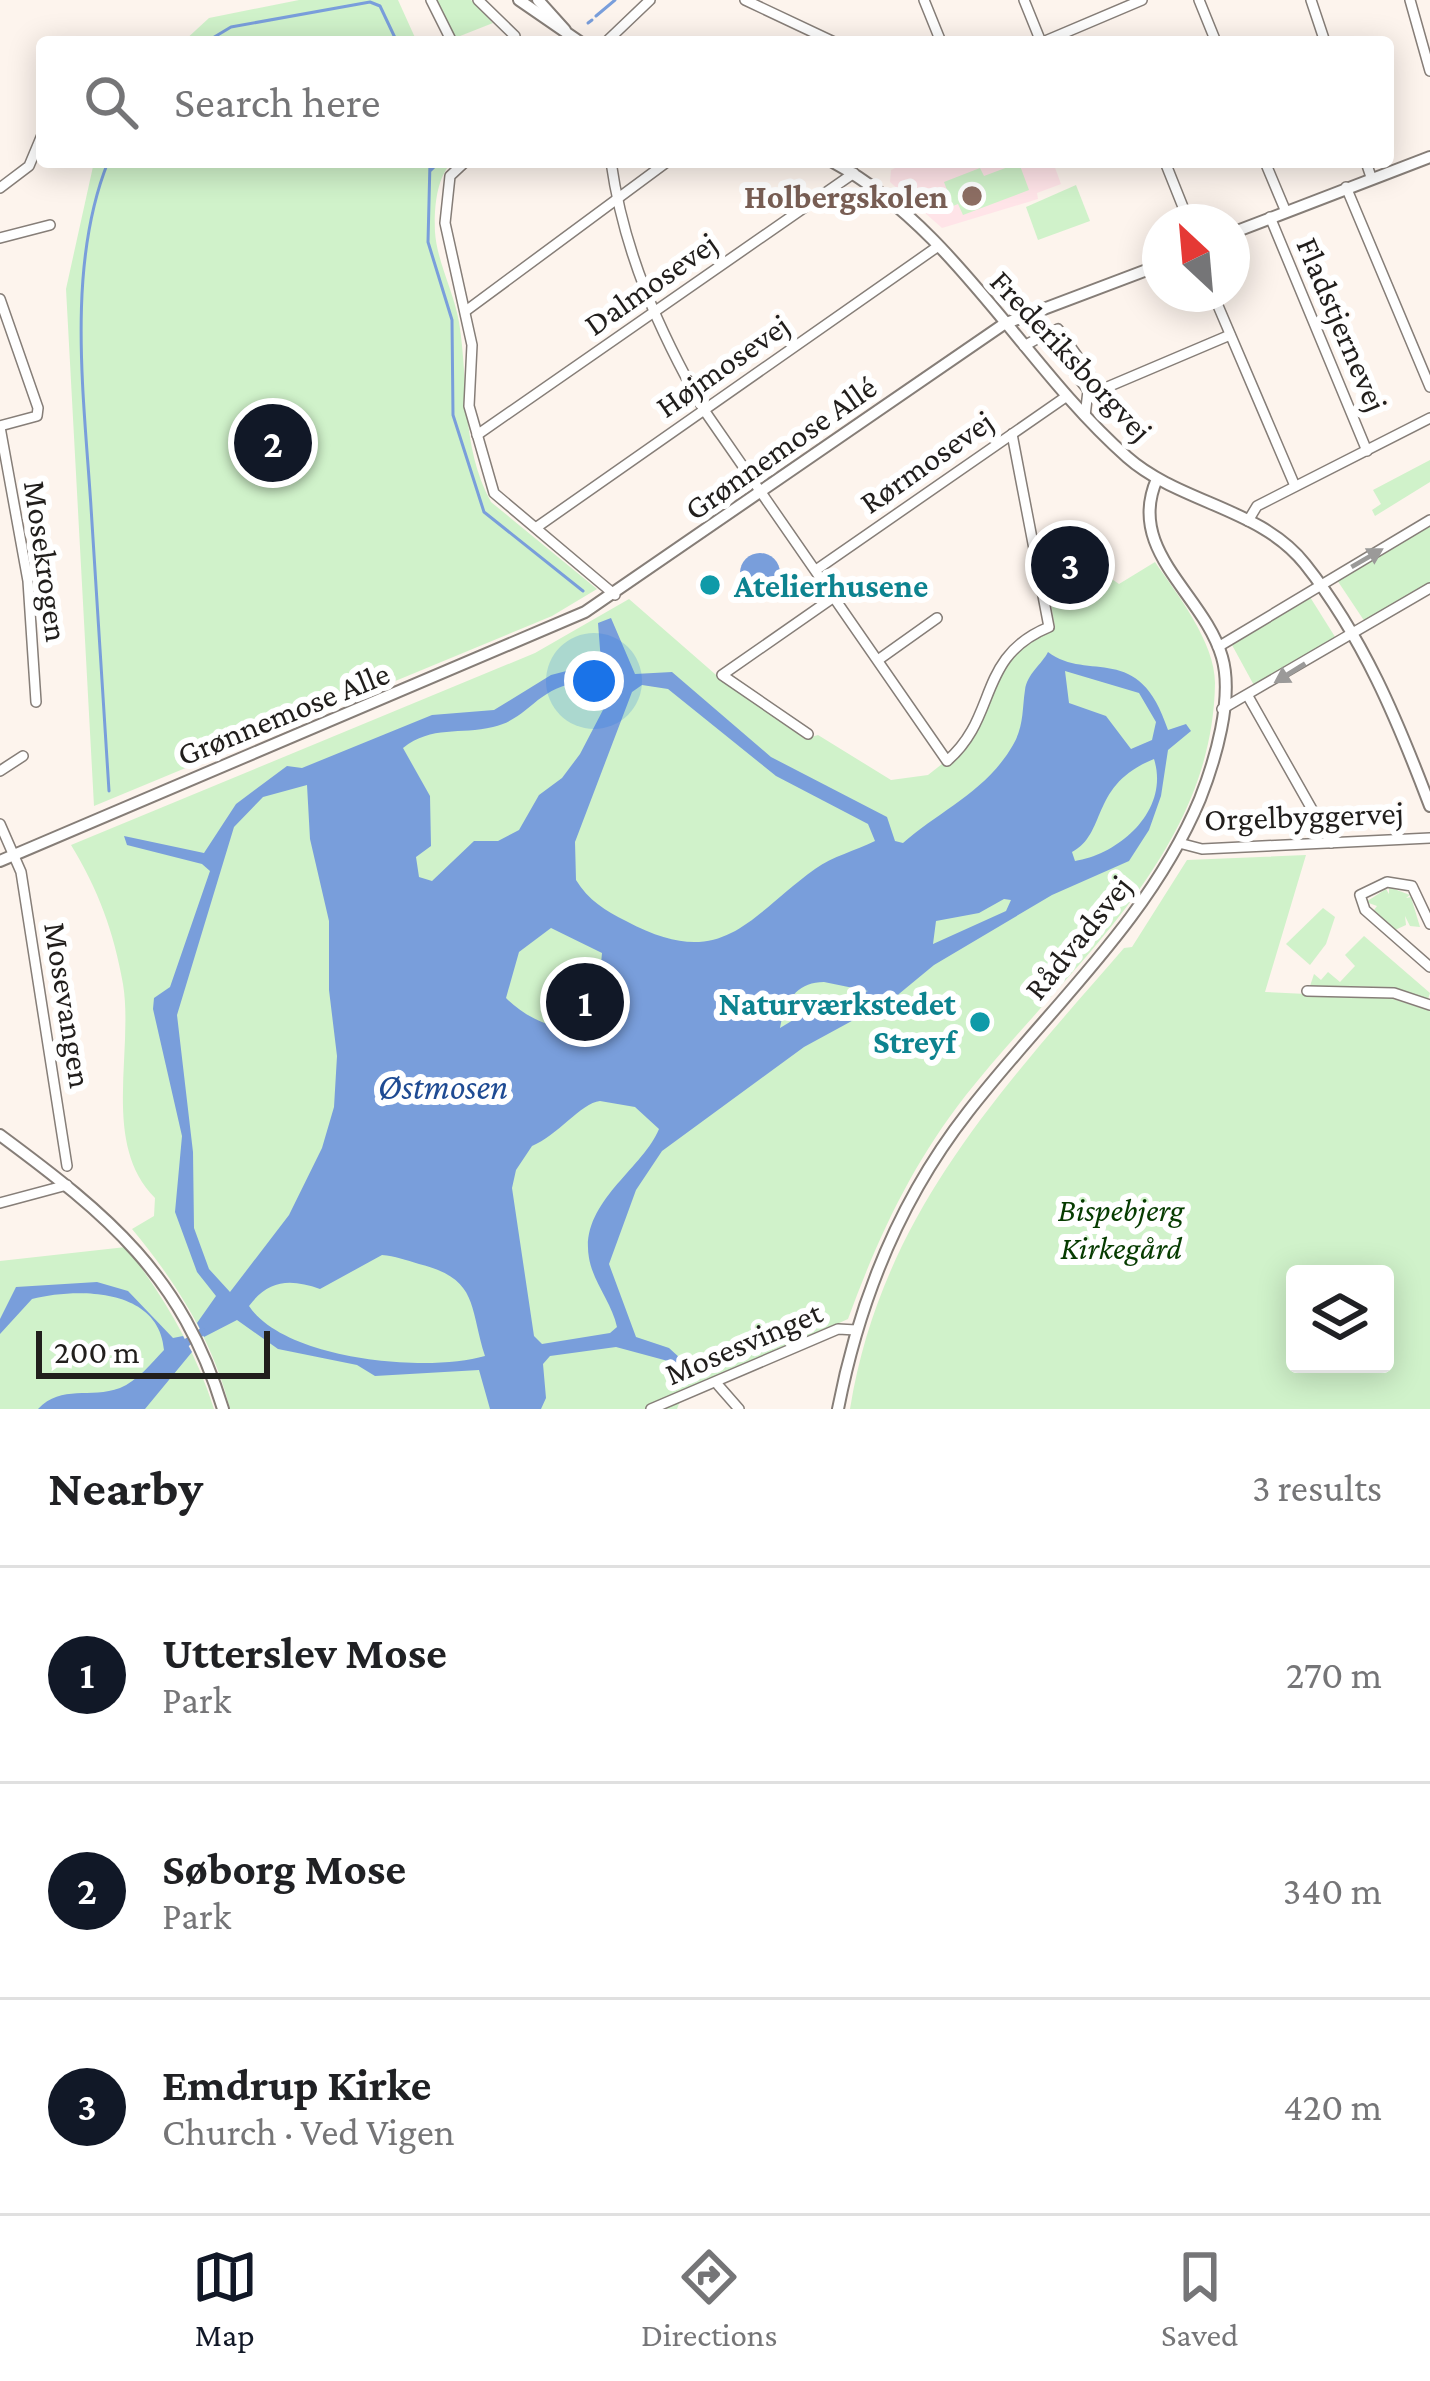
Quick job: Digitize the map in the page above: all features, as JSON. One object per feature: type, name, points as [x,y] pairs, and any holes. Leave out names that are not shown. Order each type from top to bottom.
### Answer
[{"type":"street","points":[[431,0],[449,36]]},
{"type":"street","points":[[478,0],[511,36]]},
{"type":"street","points":[[519,0],[572,36]]},
{"type":"street","points":[[538,0],[573,36]]},
{"type":"street","points":[[612,36],[650,0]]},
{"type":"street","points":[[745,0],[821,36]]},
{"type":"street","points":[[924,0],[939,36]]},
{"type":"street","points":[[1024,0],[1039,36]]},
{"type":"street","points":[[1067,36],[1142,0]]},
{"type":"street","points":[[1199,0],[1214,36]]},
{"type":"street","points":[[1311,0],[1323,36]]},
{"type":"street","points":[[1410,0],[1430,71]]},
{"type":"street","points":[[0,188],[29,166],[36,149]]},
{"type":"street","points":[[1250,225],[1430,157]]},
{"type":"street","points":[[459,168],[450,176],[445,223],[472,345],[469,406],[494,493],[615,595]]},
{"type":"street","points":[[612,168],[616,201],[654,314],[704,410],[947,761],[974,731],[989,682],[1005,655],[1049,627],[1012,434]]},
{"type":"street","points":[[467,310],[659,168]]},
{"type":"street","name":"Frederiksborgvej","points":[[844,168],[910,215],[1085,416],[1156,479],[1248,521],[1294,551],[1355,632],[1430,806]]},
{"type":"street","points":[[1167,168],[1182,204]]},
{"type":"street","points":[[1268,168],[1286,212]]},
{"type":"street","points":[[1368,168],[1371,177]]},
{"type":"street","name":"Dalmosevej","points":[[477,434],[854,173]]},
{"type":"street","points":[[1346,187],[1430,387]]},
{"type":"street","name":"Fladstjernevej","points":[[1270,217],[1367,451]]},
{"type":"street","points":[[0,238],[50,225]]},
{"type":"street","name":"Højmosevej","points":[[537,527],[938,247]]},
{"type":"street","name":"Grønnemose Allé","points":[[585,612],[1004,324],[1142,273]]},
{"type":"street","points":[[0,299],[37,416],[0,426]]},
{"type":"street","points":[[1220,312],[1294,486]]},
{"type":"street","points":[[1024,346],[1058,329],[1090,374],[1085,416]]},
{"type":"street","points":[[1091,394],[1230,335]]},
{"type":"street","name":"Rørmosevej","points":[[816,571],[1067,395]]},
{"type":"street","points":[[1248,521],[1257,506],[1430,418]]},
{"type":"street","name":"Mosekrogen","points":[[0,426],[28,581],[36,702]]},
{"type":"street","name":"Rådvadsvej","points":[[838,1409],[856,1330],[882,1259],[931,1165],[967,1113],[1116,935],[1179,843],[1201,796],[1222,710],[1224,674],[1218,647],[1150,535],[1146,508],[1156,479]]},
{"type":"street","points":[[1218,647],[1430,520]]},
{"type":"street","points":[[1222,710],[1430,588]]},
{"type":"street","points":[[808,734],[722,675],[834,596]]},
{"type":"street","name":"Grønnemose Alle","points":[[0,861],[469,666],[585,612]]},
{"type":"street","points":[[878,660],[937,618]]},
{"type":"street","points":[[1249,698],[1325,825],[1330,844]]},
{"type":"street","points":[[0,771],[22,756]]},
{"type":"street","name":"Mosevangen","points":[[0,824],[15,854],[68,1166]]},
{"type":"street","name":"Orgelbyggervej","points":[[1179,843],[1202,849],[1430,838]]},
{"type":"street","points":[[1430,923],[1412,886],[1387,882],[1360,895],[1365,910],[1430,967]]},
{"type":"street","points":[[1307,991],[1394,993],[1430,1005]]},
{"type":"street","points":[[0,1135],[124,1234],[189,1322],[223,1409]]},
{"type":"street","points":[[0,1203],[67,1185]]},
{"type":"street","name":"Mosesvinget","points":[[651,1409],[681,1405],[838,1329],[856,1330]]},
{"type":"street","points":[[718,1384],[739,1409]]},
{"type":"shaded area","name":"Holbergskolen","points":[[1055,168],[1061,184],[1037,193],[1038,199],[942,228],[890,182],[891,170]]},
{"type":"green space","points":[[299,0],[398,0],[414,36],[190,36],[209,18]]},
{"type":"green space","points":[[436,0],[471,0],[493,23],[460,36],[454,36]]},
{"type":"green space","points":[[93,168],[448,168],[439,185],[435,232],[459,322],[470,436],[481,480],[491,502],[597,589],[552,616],[94,806],[66,289]]},
{"type":"green space","points":[[980,168],[984,176],[1021,168],[1029,190],[963,215],[958,204],[953,206],[944,182]]},
{"type":"green space","points":[[1076,185],[1090,221],[1038,240],[1026,207]]},
{"type":"green space","points":[[1430,460],[1430,482],[1375,516],[1372,510],[1381,504],[1373,490]]},
{"type":"green space","points":[[1430,524],[1430,583],[1365,622],[1337,580]]},
{"type":"green space","points":[[1155,562],[1193,619],[1213,667],[1208,745],[1189,802],[1161,856],[1126,907],[966,1095],[929,1148],[884,1230],[848,1319],[683,1393],[677,1409],[230,1409],[192,1314],[132,1229],[154,1216],[155,1198],[139,1176],[124,1124],[123,984],[104,912],[71,845],[535,653],[629,599],[715,674],[805,739],[818,735],[891,780],[928,775],[970,742],[1004,661],[1033,636],[1055,627],[1048,587],[1106,575],[1119,584]]},
{"type":"green space","points":[[1310,597],[1337,640],[1256,689],[1232,645]]},
{"type":"green space","name":"Bispebjerg Kirkegård","points":[[1306,855],[1265,992],[1390,998],[1430,1011],[1430,1409],[850,1409],[866,1340],[889,1276],[952,1159],[1034,1053],[1124,948],[1132,947],[1187,860]]},
{"type":"green space","points":[[1389,887],[1410,895],[1406,898],[1411,897],[1420,927],[1410,926],[1405,916],[1406,925],[1395,930],[1374,910],[1377,906],[1366,902],[1386,889],[1389,894]]},
{"type":"green space","points":[[1323,908],[1335,917],[1326,944],[1310,965],[1286,944]]},
{"type":"green space","points":[[1364,936],[1430,993],[1428,999],[1391,987],[1310,986],[1314,974],[1321,980],[1328,972],[1340,982],[1355,966],[1345,955]]},
{"type":"green space","points":[[126,1247],[177,1324],[214,1409],[0,1409],[0,1261]]},
{"type":"water","points":[[760,553],[774,559],[780,573],[774,587],[760,593],[746,587],[740,573],[746,559]]},
{"type":"water","name":"Østmosen","points":[[611,618],[635,674],[672,672],[771,757],[887,817],[895,841],[903,843],[976,788],[1002,761],[1019,731],[1026,684],[1048,652],[1064,661],[1128,674],[1156,702],[1168,730],[1186,724],[1191,731],[1168,750],[1161,796],[1149,830],[1129,861],[1052,895],[934,965],[894,998],[804,1047],[662,1151],[636,1190],[609,1264],[636,1337],[669,1348],[680,1358],[679,1364],[616,1347],[550,1356],[543,1364],[546,1398],[541,1409],[490,1409],[479,1370],[375,1376],[357,1365],[278,1349],[237,1320],[204,1337],[197,1323],[216,1296],[197,1272],[175,1212],[182,1136],[153,1009],[154,998],[170,987],[210,871],[202,864],[127,845],[124,836],[204,853],[236,804],[287,766],[302,768],[432,715],[494,710],[551,675],[601,662],[598,623]],"holes":[[[1065,671],[1139,693],[1156,722],[1152,740],[1131,749],[1106,716],[1069,703]],[[594,682],[604,686],[604,708],[580,754],[562,778],[539,795],[519,830],[498,841],[474,841],[432,881],[419,877],[416,857],[431,846],[430,796],[403,748],[436,733],[506,722],[560,687]],[[642,685],[668,689],[776,776],[868,824],[875,841],[822,864],[751,921],[710,940],[687,942],[659,936],[598,904],[576,880],[575,842],[632,692]],[[1154,759],[1157,778],[1148,812],[1124,839],[1075,861],[1072,852],[1091,833],[1119,782]],[[307,785],[310,839],[329,921],[329,990],[337,1056],[334,1107],[322,1148],[289,1215],[230,1292],[209,1269],[194,1228],[193,1152],[177,1015],[234,827],[263,797]],[[1011,900],[1006,911],[933,944],[936,921],[979,913]],[[551,928],[602,953],[600,975],[611,987],[603,994],[606,1011],[582,1026],[541,1022],[506,998],[519,952]],[[824,982],[868,991],[813,1008],[780,1028],[788,1002],[806,986]],[[600,1101],[635,1107],[659,1129],[602,1204],[588,1238],[591,1267],[617,1327],[610,1333],[542,1344],[534,1336],[512,1188],[516,1170],[532,1146]],[[382,1255],[438,1270],[468,1297],[485,1356],[429,1363],[359,1358],[293,1339],[267,1324],[249,1306],[273,1286],[299,1284],[320,1289]]]},
{"type":"water","points":[[97,1282],[128,1291],[173,1338],[183,1336],[192,1352],[145,1409],[38,1409],[67,1394],[120,1388],[164,1350],[159,1329],[147,1314],[132,1303],[92,1294],[32,1299],[0,1334],[0,1319],[16,1287]]},
{"type":"waterway","points":[[596,16],[615,0]]},
{"type":"waterway","points":[[216,36],[231,27],[370,2],[380,6],[394,36]]},
{"type":"waterway","points":[[588,23],[592,20]]},
{"type":"waterway","points":[[106,168],[87,245],[81,333],[109,791]]},
{"type":"waterway","points":[[430,168],[428,242],[452,320],[453,415],[484,512],[583,591]]},
{"type":"waterway","points":[[186,1343],[202,1332]]},
{"type":"place","name":"Holbergskolen","points":[[972,196]]},
{"type":"place","name":"Søborg Mose","points":[[273,443]]},
{"type":"place","name":"Emdrup Kirke","points":[[1070,565]]},
{"type":"place","name":"Atelierhusene","points":[[710,585]]},
{"type":"place","name":"Utterslev Mose","points":[[585,1002]]},
{"type":"place","name":"Naturværkstedet Streyf","points":[[980,1022]]}]
